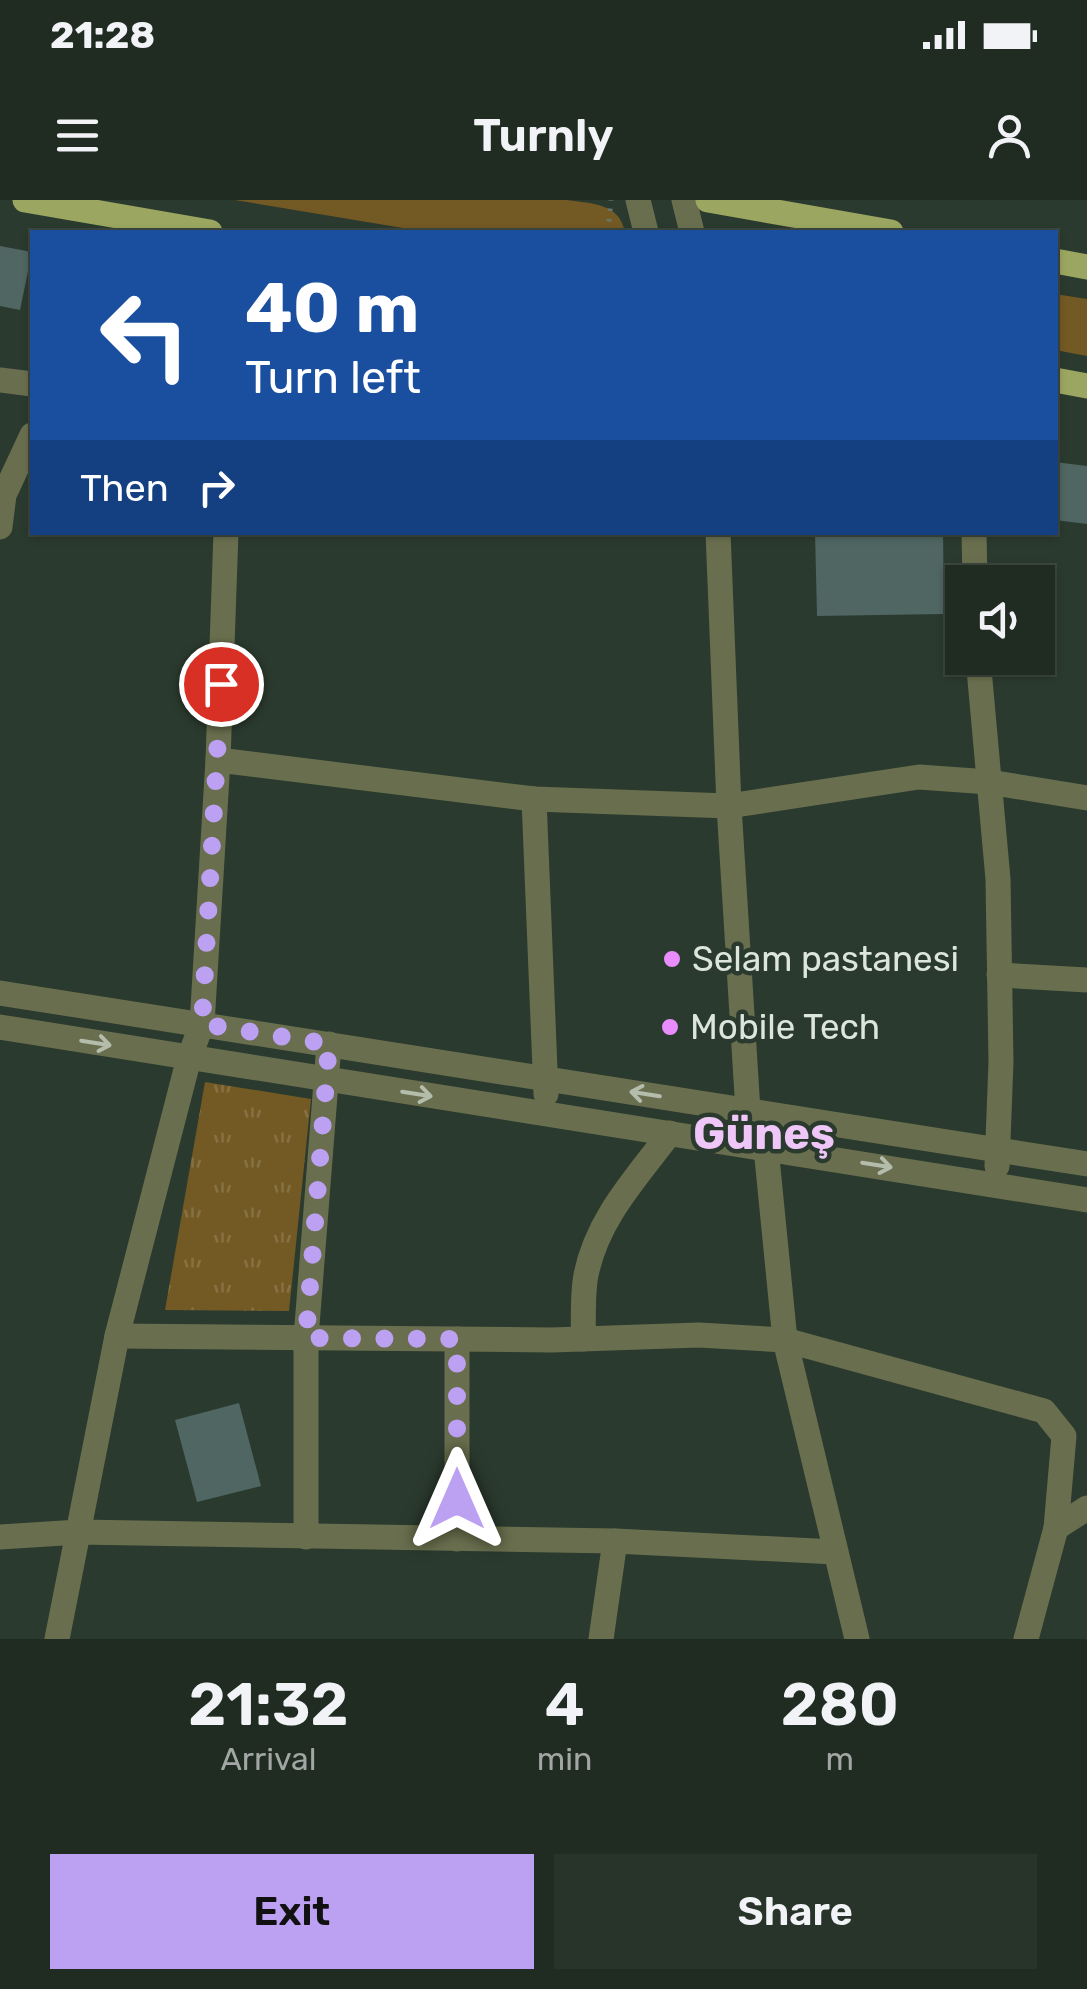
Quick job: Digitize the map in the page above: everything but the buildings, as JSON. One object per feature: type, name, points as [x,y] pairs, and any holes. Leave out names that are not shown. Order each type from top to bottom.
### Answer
[{"type":"main road","points":[[25,200],[198,230]]},
{"type":"main road","points":[[708,200],[880,230]]},
{"type":"main road","points":[[1058,262],[1087,267]]},
{"type":"main road","points":[[1058,381],[1087,386]]},
{"type":"street","points":[[638,200],[646,230]]},
{"type":"street","points":[[684,200],[692,230]]},
{"type":"street","points":[[0,380],[30,384]]},
{"type":"street","points":[[0,527],[4,495],[30,439]]},
{"type":"street","points":[[57,1639],[117,1336],[189,1058],[202,1024],[218,760],[226,535]]},
{"type":"street","points":[[718,535],[729,806],[748,1111],[766,1148],[785,1340],[857,1639]]},
{"type":"street","points":[[974,535],[975,565]]},
{"type":"street","points":[[980,675],[998,879],[999,1150],[994,1184]]},
{"type":"street","points":[[218,760],[534,799],[729,806],[919,777],[989,782],[1087,798]]},
{"type":"street","points":[[534,799],[546,1114]]},
{"type":"street","points":[[999,975],[1087,980]]},
{"type":"street","points":[[0,992],[1087,1164]]},
{"type":"street","points":[[0,1027],[1087,1200]]},
{"type":"street","points":[[306,1536],[306,1338],[329,1044]]},
{"type":"street","points":[[583,1339],[585,1279],[596,1239],[610,1212],[670,1134]]},
{"type":"street","points":[[117,1336],[583,1339],[699,1335],[785,1340],[1044,1411],[1064,1436],[1056,1528],[1026,1639]]},
{"type":"street","points":[[457,1339],[457,1539]]},
{"type":"street","points":[[1056,1528],[1087,1508]]},
{"type":"street","points":[[0,1537],[79,1532],[614,1541],[835,1552]]},
{"type":"street","points":[[600,1639],[614,1541]]},
{"type":"path","points":[[608,230],[610,200]]},
{"type":"green space","points":[[235,200],[567,200],[611,210],[624,230],[415,230]]},
{"type":"green space","points":[[1058,294],[1087,299],[1087,356],[1058,351]]},
{"type":"green space","points":[[205,1082],[311,1099],[289,1311],[165,1310]]},
{"type":"place","name":"Selam pastanesi","points":[[672,959]]},
{"type":"place","name":"Mobile Tech","points":[[670,1027]]},
{"type":"district","name":"Güneş","points":[[764,1133]]},
{"type":"route","points":[[221,684],[202,1024],[329,1044],[306,1338],[457,1339],[457,1499]]}]
